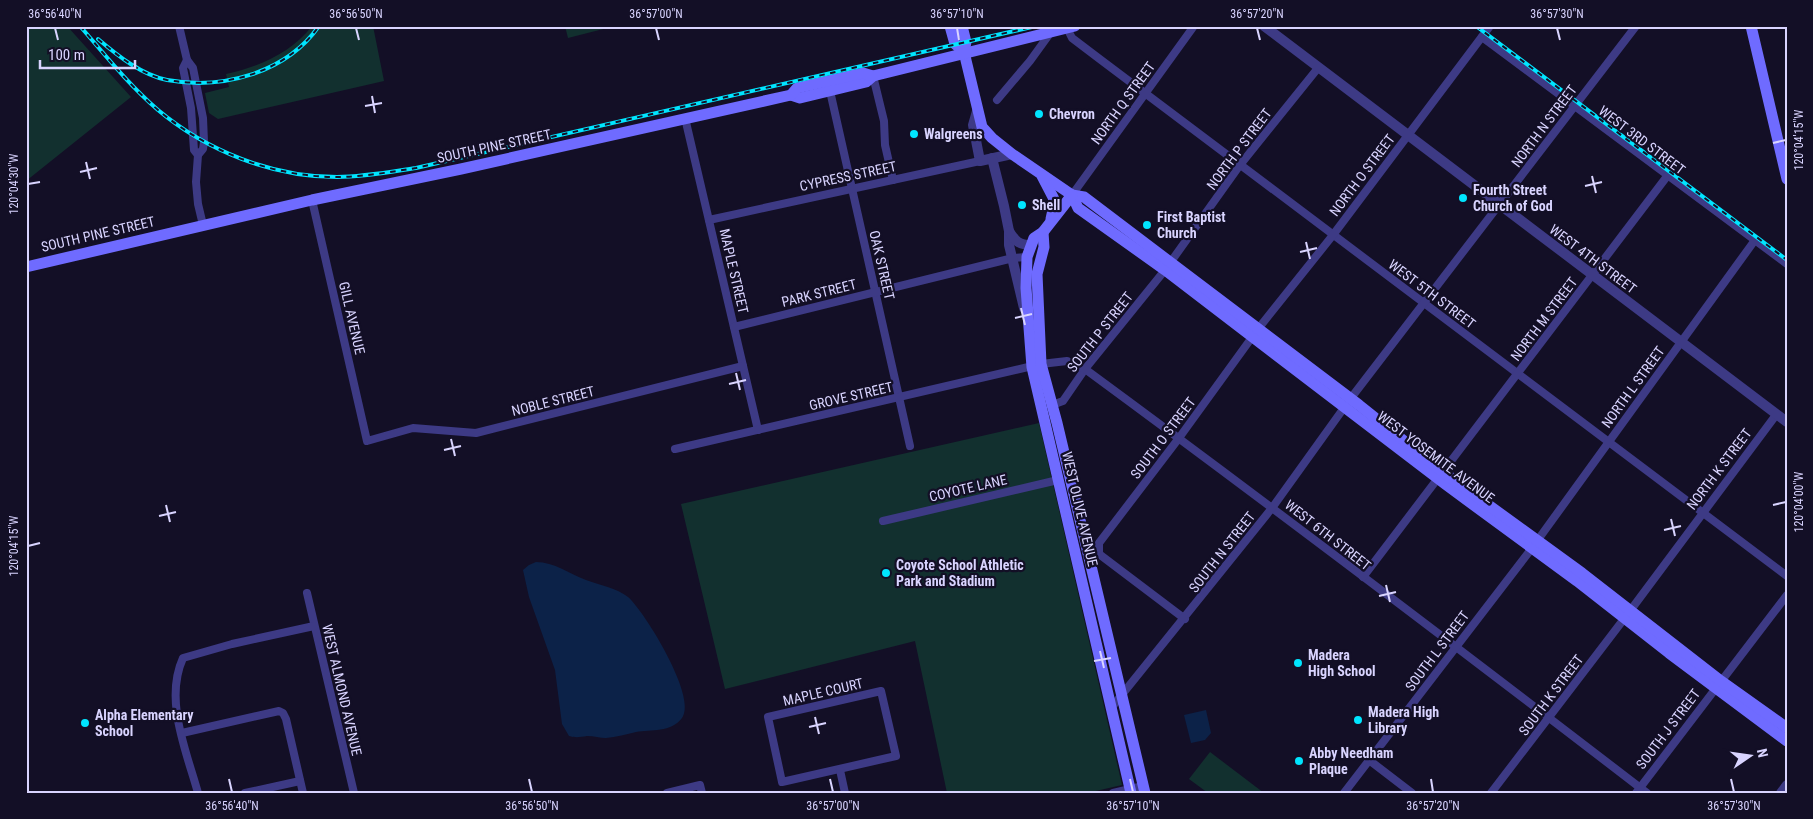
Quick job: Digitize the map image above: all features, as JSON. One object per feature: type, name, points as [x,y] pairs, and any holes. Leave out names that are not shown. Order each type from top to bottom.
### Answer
[{"type":"main road","points":[[950,26],[955,44],[964,52]]},
{"type":"main road","points":[[962,26],[966,42],[964,52],[977,111]]},
{"type":"main road","points":[[1751,26],[1784,151],[1787,179]]},
{"type":"main road","points":[[871,75],[1071,27]]},
{"type":"main road","name":"SOUTH PINE STREET","points":[[26,267],[312,200],[792,96],[797,88],[866,82],[871,75]]},
{"type":"main road","name":"WEST YOSEMITE AVENUE","points":[[977,111],[982,127],[992,138],[1072,195],[1078,208],[1168,266],[1718,684],[1787,741]]},
{"type":"main road","name":"WEST OLIVE AVENUE","points":[[1040,172],[1050,188],[1055,201],[1037,274],[1036,365],[1052,405],[1144,789]]},
{"type":"main road","points":[[1029,330],[1026,288],[1027,257],[1034,238],[1047,228],[1072,195]]},
{"type":"main road","points":[[1027,257],[1032,262],[1034,294],[1037,297]]},
{"type":"main road","name":"WEST OLIVE AVENUE","points":[[1029,330],[1058,480],[1131,791]]},
{"type":"main road","name":"WEST YOSEMITE AVENUE","points":[[1718,684],[1787,728]]},
{"type":"street","points":[[179,26],[187,60],[193,68],[203,118],[203,150],[198,154],[196,182],[198,204],[203,225]]},
{"type":"street","name":"NORTH Q STREET","points":[[1072,195],[1194,26]]},
{"type":"street","name":"WEST 4TH STREET","points":[[1264,26],[1680,343],[1787,422]]},
{"type":"street","name":"NORTH O STREET","points":[[1256,334],[1490,26]]},
{"type":"street","name":"NORTH N STREET","points":[[1348,403],[1636,26]]},
{"type":"street","name":"WEST 5TH STREET","points":[[1071,27],[1072,38],[1145,94],[1787,576]]},
{"type":"street","points":[[997,100],[1052,32]]},
{"type":"street","name":"WEST 3RD STREET","points":[[1482,36],[1787,264]]},
{"type":"street","name":"NORTH P STREET","points":[[1168,266],[1240,166],[1318,68]]},
{"type":"street","points":[[871,75],[884,121],[885,145],[893,180]]},
{"type":"street","name":"OAK STREET","points":[[830,86],[910,446]]},
{"type":"street","points":[[977,111],[973,126],[980,161]]},
{"type":"street","name":"MAPLE STREET","points":[[685,118],[758,430]]},
{"type":"street","name":"CYPRESS STREET","points":[[709,220],[992,158],[1002,158],[1012,154]]},
{"type":"street","name":"WEST OLIVE AVENUE","points":[[992,158],[1009,231],[1009,245],[1029,330]]},
{"type":"street","name":"NORTH M STREET","points":[[1363,578],[1668,176]]},
{"type":"street","name":"GILL AVENUE","points":[[312,200],[367,442]]},
{"type":"street","points":[[1009,231],[1018,243],[1031,246]]},
{"type":"street","name":"NORTH L STREET","points":[[1535,545],[1755,240]]},
{"type":"street","name":"PARK STREET","points":[[734,327],[1012,258],[1027,257]]},
{"type":"street","name":"SOUTH P STREET","points":[[1052,405],[1063,401],[1085,369],[1168,266]]},
{"type":"street","name":"SOUTH O STREET","points":[[1185,619],[1099,554],[1099,543],[1256,334]]},
{"type":"street","name":"WEST 6TH STREET","points":[[1036,365],[1067,361],[1085,369],[1456,646],[1641,791]]},
{"type":"street","name":"GROVE STREET","points":[[675,449],[1036,365]]},
{"type":"street","name":"NOBLE STREET","points":[[367,442],[413,428],[476,433],[743,366]]},
{"type":"street","name":"SOUTH N STREET","points":[[1112,708],[1272,508],[1348,403]]},
{"type":"street","name":"NORTH K STREET","points":[[1627,615],[1776,415]]},
{"type":"street","name":"COYOTE LANE","points":[[883,521],[1058,480]]},
{"type":"street","name":"SOUTH L STREET","points":[[1344,793],[1535,545]]},
{"type":"street","name":"WEST ALMOND AVENUE","points":[[307,593],[354,793]]},
{"type":"street","name":"SOUTH J STREET","points":[[1641,791],[1718,684],[1787,595]]},
{"type":"street","name":"SOUTH K STREET","points":[[1491,793],[1627,615]]},
{"type":"street","points":[[198,793],[182,733],[175,697],[175,687],[183,658],[232,644],[314,626]]},
{"type":"street","name":"MAPLE COURT","points":[[881,691],[896,756],[840,770],[782,782],[768,717],[881,691]]},
{"type":"street","points":[[182,733],[279,711],[283,713],[286,719],[303,793]]},
{"type":"street","points":[[1369,760],[1412,793]]},
{"type":"street","points":[[840,770],[846,793]]},
{"type":"street","points":[[245,793],[300,781]]},
{"type":"street","points":[[1781,793],[1787,785]]},
{"type":"street","points":[[667,793],[701,789]]},
{"type":"street","points":[[1113,793],[1144,789]]},
{"type":"green space","points":[[26,26],[67,26],[131,97],[26,181]]},
{"type":"green space","points":[[312,26],[373,26],[384,81],[218,119],[209,113],[205,93],[229,87],[226,74],[274,58],[304,36]]},
{"type":"green space","points":[[565,26],[615,26],[568,38]]},
{"type":"green space","name":"Coyote School Athletic Park and Stadium","points":[[1039,423],[1122,785],[1087,793],[947,793],[915,641],[725,689],[681,504]]},
{"type":"green space","points":[[1210,752],[1264,793],[1208,793],[1189,779]]},
{"type":"water","points":[[536,562],[556,566],[586,580],[619,591],[636,606],[657,637],[683,693],[685,708],[682,718],[677,723],[660,730],[636,732],[606,738],[569,736],[562,724],[555,670],[529,597],[523,570]]},
{"type":"water","points":[[1206,710],[1211,733],[1205,740],[1191,743],[1184,715]]},
{"type":"railway","points":[[80,26],[147,100],[177,125],[198,138],[242,159],[265,167],[313,176],[337,177],[416,168],[1036,26]]},
{"type":"railway","points":[[98,39],[131,64],[158,78],[188,82],[210,82],[231,80],[271,66],[289,56],[319,26]]},
{"type":"railway","points":[[1476,26],[1787,260]]},
{"type":"place","name":"Chevron","points":[[1039,114]]},
{"type":"place","name":"Walgreens","points":[[914,134]]},
{"type":"place","name":"Fourth Street Church of God","points":[[1463,198]]},
{"type":"place","name":"Shell","points":[[1022,205]]},
{"type":"place","name":"First Baptist Church","points":[[1147,225]]},
{"type":"place","name":"Coyote School Athletic Park and Stadium","points":[[886,573]]},
{"type":"place","name":"Madera High School","points":[[1298,663]]},
{"type":"place","name":"Madera High Library","points":[[1358,720]]},
{"type":"place","name":"Alpha Elementary School","points":[[85,723]]},
{"type":"place","name":"Abby Needham Plaque","points":[[1299,761]]}]
